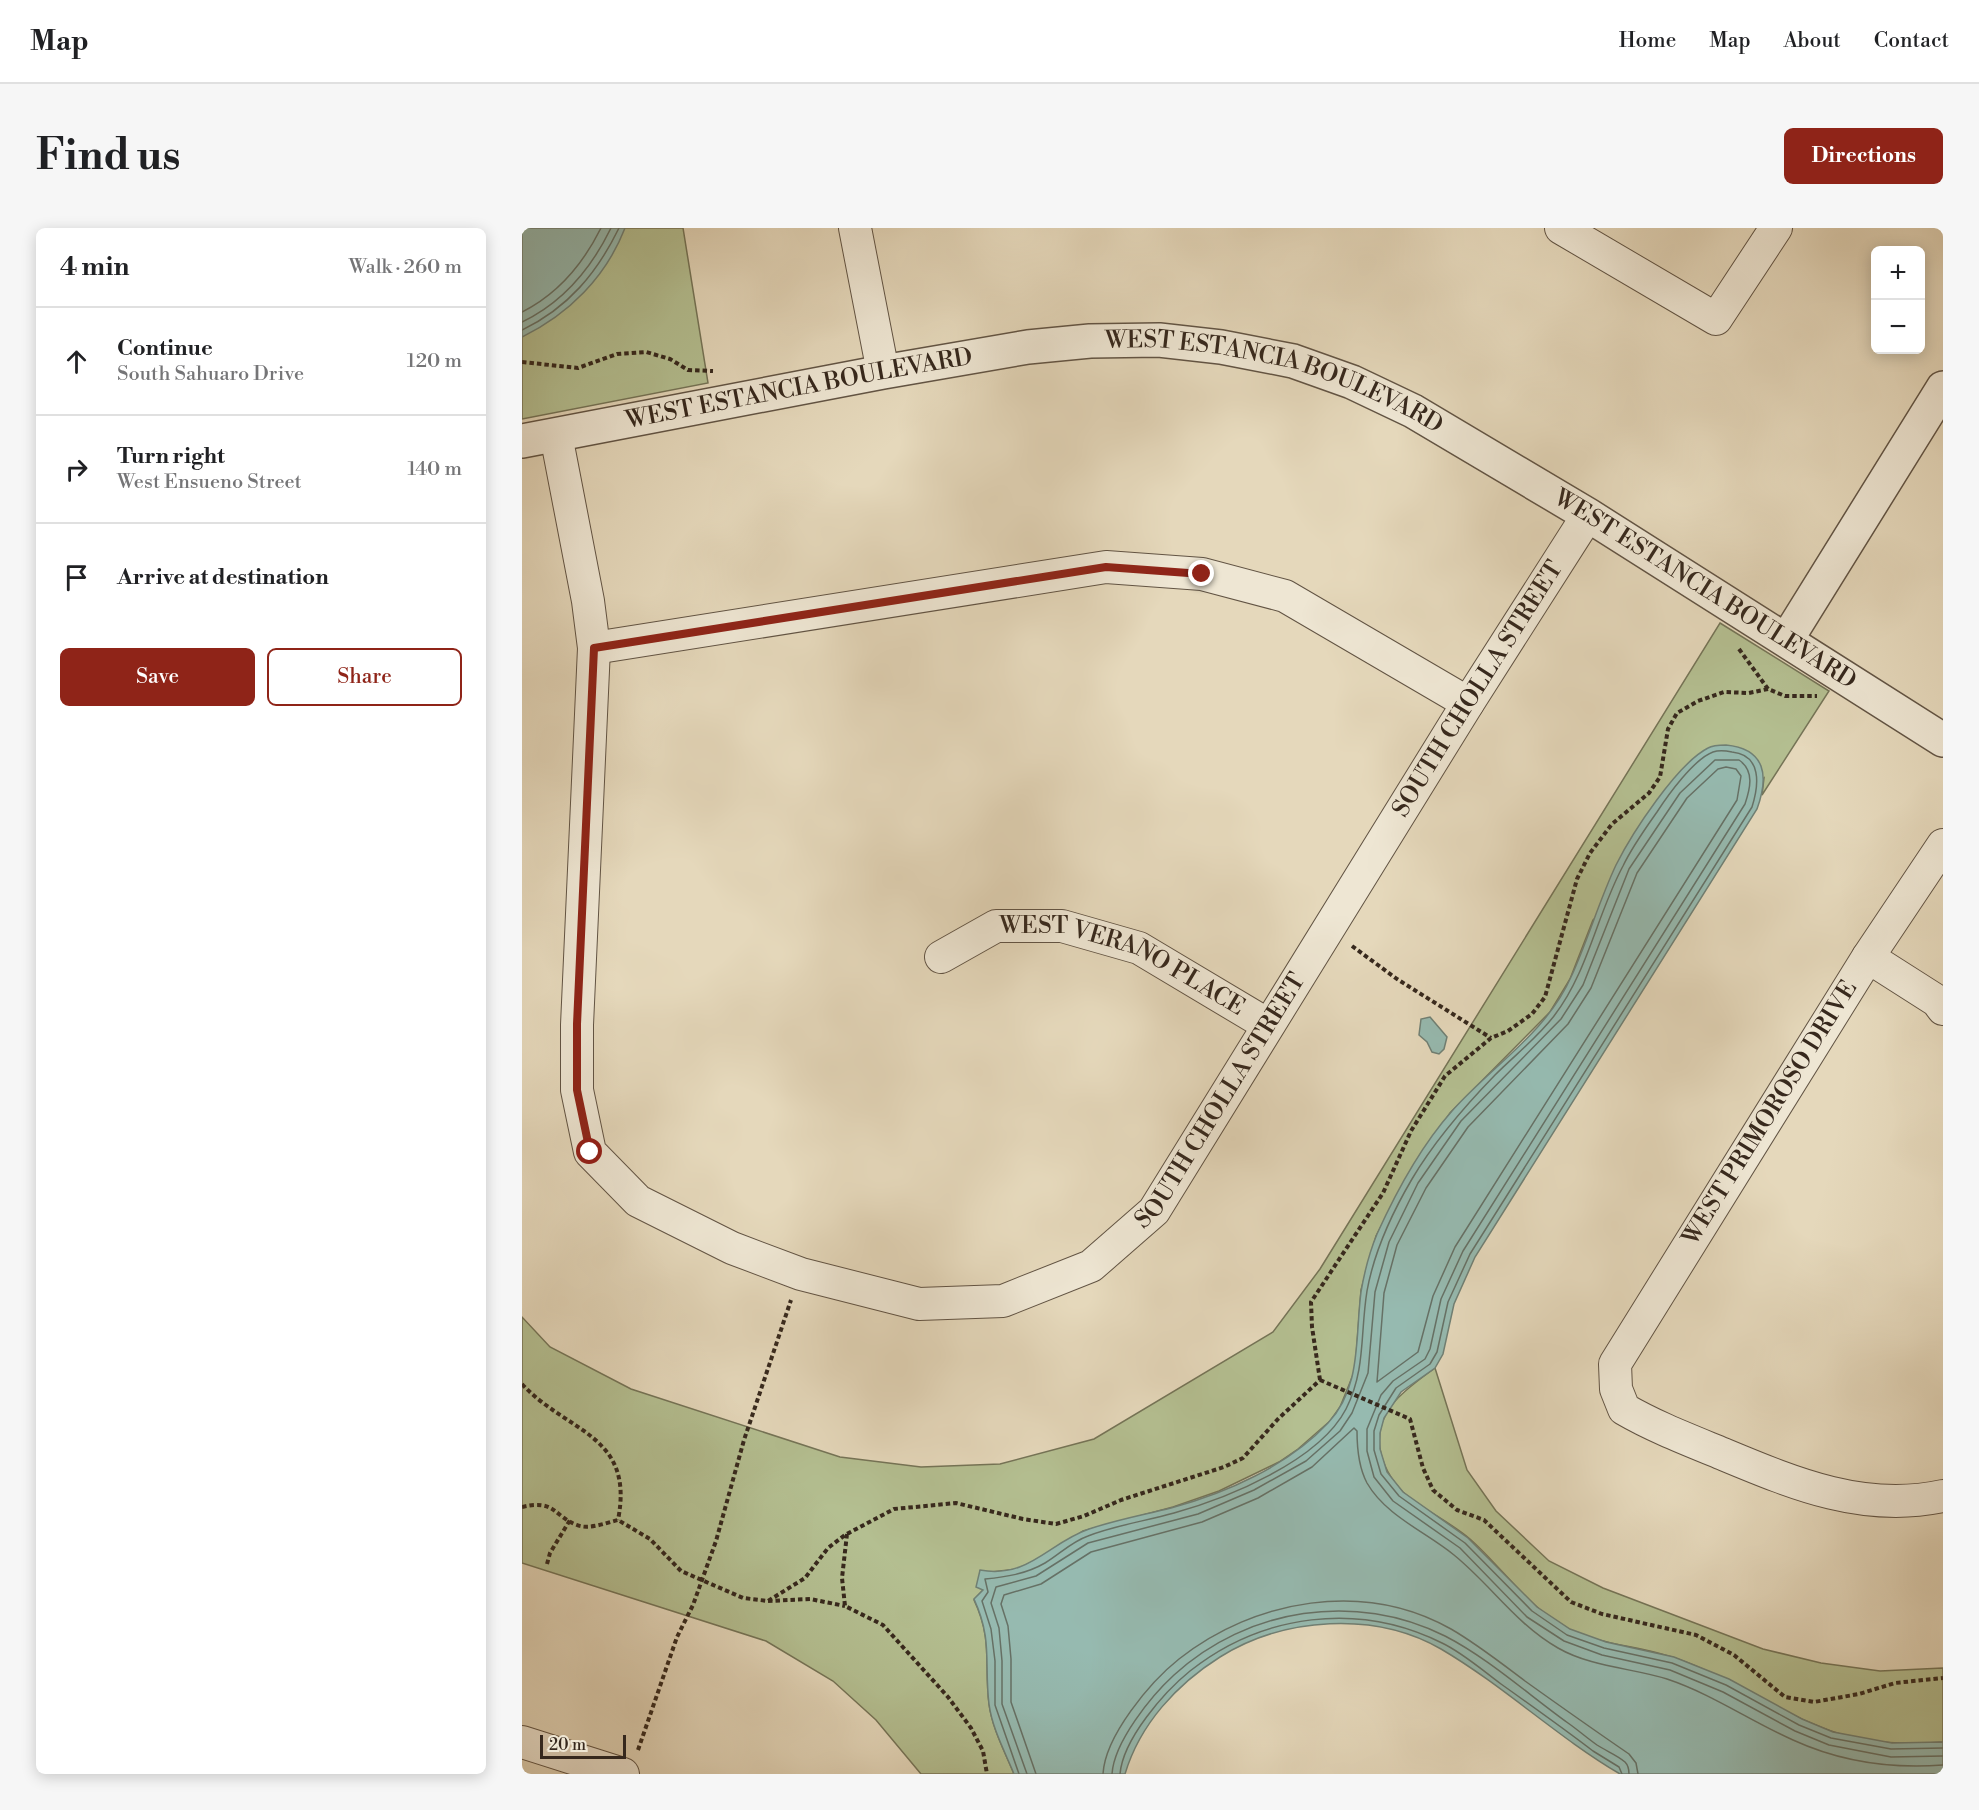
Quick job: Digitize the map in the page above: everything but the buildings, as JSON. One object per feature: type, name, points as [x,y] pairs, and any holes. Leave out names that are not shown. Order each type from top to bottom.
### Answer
[{"type":"street","points":[[855,228],[883,372]]},
{"type":"street","points":[[1561,228],[1716,319],[1776,228]]},
{"type":"street","name":"WEST ESTANCIA BOULEVARD","points":[[522,441],[883,372],[1028,347],[1090,341],[1159,340],[1221,347],[1293,361],[1352,382],[1413,411],[1588,515],[1943,740]]},
{"type":"street","points":[[1787,639],[1943,388]]},
{"type":"street","name":"SOUTH CHOLLA STREET","points":[[556,435],[588,601],[594,648],[577,1024],[577,1090],[590,1152],[638,1201],[732,1248],[801,1274],[919,1304],[1003,1301],[1090,1266],[1154,1211],[1268,1025],[1330,931],[1468,703],[1588,515]]},
{"type":"street","points":[[594,648],[1106,567],[1202,574],[1285,597],[1468,703]]},
{"type":"street","name":"WEST PRIMOROSO DRIVE","points":[[1943,845],[1868,957],[1619,1354],[1615,1364],[1616,1389],[1623,1409],[1651,1425],[1791,1482],[1831,1495],[1896,1502],[1943,1496]]},
{"type":"street","name":"WEST VERANO PLACE","points":[[941,957],[996,926],[1062,926],[1138,948],[1268,1025]]},
{"type":"street","points":[[1868,957],[1937,1001],[1943,1009]]},
{"type":"street","points":[[522,1742],[629,1765]]},
{"type":"path","points":[[522,362],[578,368],[617,354],[646,352],[669,359],[688,370],[720,371]]},
{"type":"path","points":[[1735,644],[1768,689],[1785,696],[1806,698],[1829,695]]},
{"type":"path","points":[[1320,1380],[1311,1302],[1383,1193],[1412,1131],[1445,1076],[1491,1038],[1508,1031],[1532,1014],[1545,997],[1577,879],[1590,853],[1612,824],[1649,793],[1660,777],[1668,729],[1677,713],[1698,701],[1724,692],[1749,693],[1768,689]]},
{"type":"path","points":[[1330,931],[1397,979],[1491,1038]]},
{"type":"path","points":[[629,1765],[677,1637],[702,1581],[744,1440],[801,1274]]},
{"type":"path","points":[[1320,1380],[1410,1419],[1433,1490],[1457,1510],[1484,1520],[1571,1602],[1602,1614],[1696,1635],[1734,1655],[1785,1697],[1815,1702],[1859,1694],[1895,1683],[1943,1678]]},
{"type":"path","points":[[768,1601],[805,1578],[828,1548],[848,1533],[894,1509],[956,1503],[1023,1519],[1056,1524],[1244,1458],[1278,1419],[1320,1380]]},
{"type":"path","points":[[522,1384],[544,1403],[572,1420],[613,1459],[620,1473],[622,1490],[618,1520]]},
{"type":"path","points":[[522,1507],[533,1504],[554,1508],[577,1526],[597,1526],[618,1520],[650,1539],[681,1571],[743,1598],[768,1601],[810,1599],[845,1606],[883,1624],[948,1697],[971,1728],[983,1751],[987,1774]]},
{"type":"path","points":[[547,1564],[550,1553],[570,1521]]},
{"type":"path","points":[[845,1606],[842,1578],[848,1533]]},
{"type":"green space","points":[[522,228],[683,228],[708,383],[522,419]]},
{"type":"green space","points":[[1720,623],[1829,691],[1762,795],[1764,778],[1593,920],[1570,979],[1550,1012],[1450,1113],[1407,1177],[1376,1236],[1361,1290],[1355,1370],[1340,1407],[1330,1421],[1279,1462],[1219,1491],[1173,1507],[1083,1531],[1043,1557],[1017,1569],[980,1571],[983,1590],[974,1600],[986,1640],[989,1704],[996,1731],[1014,1774],[921,1774],[876,1720],[833,1681],[766,1641],[522,1563],[522,1317],[550,1347],[631,1389],[840,1457],[921,1467],[1000,1464],[1094,1439],[1273,1332],[1320,1269]]},
{"type":"green space","points":[[1435,1368],[1467,1470],[1496,1511],[1549,1561],[1603,1588],[1763,1649],[1821,1663],[1880,1671],[1943,1668],[1943,1742],[1886,1742],[1858,1739],[1831,1731],[1675,1658],[1583,1635],[1556,1622],[1529,1600],[1470,1539],[1403,1492],[1385,1467],[1380,1449],[1382,1422],[1395,1401]]},
{"type":"water","points":[[522,228],[625,228],[608,262],[584,292],[555,317],[522,337]]},
{"type":"water","points":[[1726,745],[1749,752],[1757,758],[1761,766],[1763,786],[1757,809],[1475,1257],[1454,1304],[1443,1354],[1435,1368],[1401,1392],[1384,1418],[1380,1433],[1380,1449],[1387,1472],[1403,1492],[1468,1538],[1537,1607],[1570,1629],[1606,1642],[1674,1657],[1729,1679],[1802,1719],[1833,1732],[1892,1743],[1943,1742],[1943,1774],[1620,1774],[1441,1649],[1415,1637],[1388,1629],[1359,1624],[1330,1624],[1301,1627],[1272,1634],[1245,1644],[1204,1668],[1175,1693],[1150,1722],[1140,1738],[1125,1774],[1014,1774],[996,1731],[989,1704],[986,1640],[974,1599],[983,1590],[976,1587],[980,1570],[997,1571],[1025,1565],[1089,1529],[1192,1502],[1234,1486],[1275,1465],[1312,1438],[1328,1423],[1347,1394],[1352,1378],[1361,1292],[1372,1248],[1384,1218],[1410,1170],[1452,1111],[1533,1032],[1561,997],[1616,865],[1656,800],[1696,756],[1710,747]]},
{"type":"water","points":[[1430,1017],[1447,1037],[1444,1049],[1439,1054],[1432,1052],[1427,1042],[1419,1035],[1421,1019]]},
{"type":"route","points":[[590,1152],[577,1090],[577,1024],[594,648],[1106,567],[1202,574]]}]
